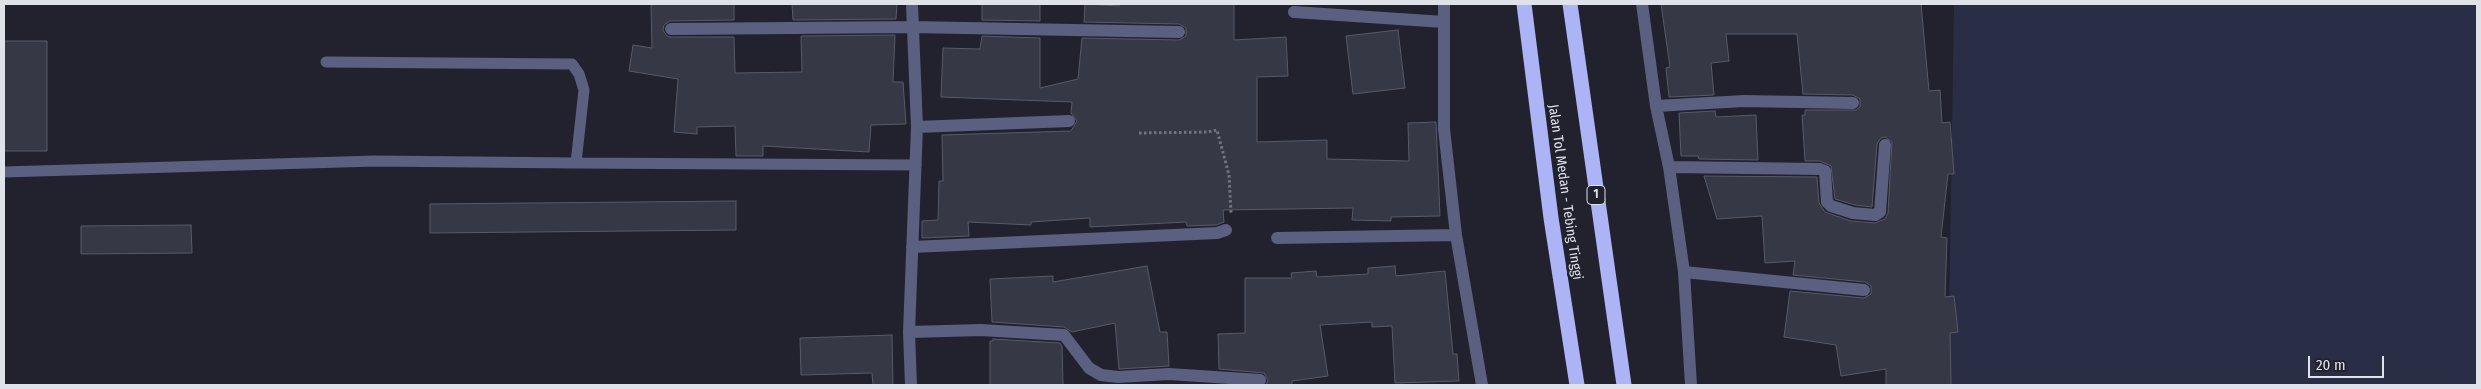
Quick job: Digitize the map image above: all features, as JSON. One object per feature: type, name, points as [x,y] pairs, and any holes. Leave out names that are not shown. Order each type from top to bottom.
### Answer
[{"type":"highway","name":"Jalan Tol Medan - Tebing Tinggi","points":[[1524,4],[1551,218],[1577,385]]},
{"type":"highway","name":"1","points":[[1570,4],[1624,385]]},
{"type":"street","points":[[911,385],[909,332],[917,127],[912,4]]},
{"type":"street","points":[[1444,4],[1444,129],[1456,235],[1482,385]]},
{"type":"street","points":[[1642,4],[1656,106],[1669,167],[1684,272],[1692,385]]},
{"type":"street","points":[[1294,12],[1444,22]]},
{"type":"street","points":[[671,29],[912,27],[1178,32]]},
{"type":"street","points":[[1656,106],[1744,101],[1853,103]]},
{"type":"street","points":[[917,127],[1069,121]]},
{"type":"street","points":[[1669,167],[1820,169],[1825,172],[1828,202],[1831,206],[1853,213],[1875,215],[1880,212],[1884,144]]},
{"type":"street","points":[[912,247],[1217,233],[1226,230]]},
{"type":"street","points":[[1277,238],[1456,235]]},
{"type":"street","points":[[1684,272],[1864,290]]},
{"type":"street","points":[[909,332],[981,330],[1064,335],[1089,368],[1101,375],[1118,377],[1169,374],[1260,380]]},
{"type":"lane","points":[[326,62],[572,64],[579,74],[584,90],[576,162]]},
{"type":"lane","points":[[4,172],[375,161],[916,165]]},
{"type":"path","points":[[1139,133],[1208,132],[1217,130],[1229,175],[1231,210],[1226,230]]},
{"type":"shaded area","points":[[1954,4],[2477,4],[2477,385],[1948,385]]},
{"type":"building","points":[[651,4],[734,4],[734,20],[670,21],[664,25],[663,30],[667,36],[671,37],[734,37],[735,73],[802,72],[801,36],[895,35],[893,82],[903,82],[906,124],[871,125],[869,152],[763,146],[763,156],[736,156],[735,126],[697,127],[697,134],[674,132],[678,79],[629,71],[633,45],[652,48]]},
{"type":"building","points":[[792,4],[897,4],[896,19],[793,20]]},
{"type":"building","points":[[982,4],[1040,4],[1040,21],[982,20]]},
{"type":"building","points":[[1085,4],[1119,6],[1119,4],[1234,4],[1234,40],[1286,37],[1288,76],[1257,77],[1257,142],[1327,140],[1327,159],[1409,161],[1408,123],[1436,122],[1440,216],[1391,217],[1391,221],[1352,220],[1353,208],[1223,210],[1224,222],[1216,225],[1187,226],[1186,222],[1090,227],[1090,218],[1031,222],[1031,225],[968,222],[969,236],[922,238],[922,221],[938,220],[939,181],[943,181],[942,135],[1071,131],[1077,121],[1071,113],[1072,102],[941,97],[943,48],[980,49],[982,36],[1040,38],[1040,88],[1078,79],[1082,38],[1179,40],[1186,36],[1186,28],[1179,24],[1084,22]]},
{"type":"building","points":[[1661,4],[1921,4],[1929,91],[1940,90],[1942,123],[1950,122],[1954,174],[1948,174],[1941,237],[1947,238],[1945,297],[1954,296],[1958,332],[1950,333],[1951,385],[1886,385],[1886,369],[1841,376],[1836,345],[1784,337],[1790,291],[1864,298],[1871,294],[1871,286],[1865,282],[1793,275],[1795,261],[1765,263],[1762,216],[1717,219],[1704,176],[1817,177],[1819,203],[1825,212],[1851,221],[1875,223],[1885,219],[1888,213],[1892,142],[1885,137],[1881,138],[1877,144],[1872,207],[1855,205],[1835,199],[1831,166],[1820,161],[1805,161],[1802,115],[1805,115],[1805,110],[1856,110],[1860,107],[1860,99],[1853,95],[1803,94],[1797,34],[1726,34],[1729,61],[1711,63],[1714,95],[1669,97],[1666,68],[1670,67]]},
{"type":"building","points":[[1398,30],[1405,88],[1353,94],[1346,36]]},
{"type":"building","points":[[4,41],[47,41],[47,151],[4,151]]},
{"type":"building","points":[[1715,111],[1716,117],[1756,115],[1758,160],[1699,159],[1698,156],[1681,156],[1679,113]]},
{"type":"building","points":[[736,201],[736,230],[430,233],[430,204]]},
{"type":"building","points":[[191,225],[192,253],[81,254],[81,226]]},
{"type":"building","points":[[1147,266],[1160,332],[1167,332],[1169,366],[1119,369],[1115,323],[1072,332],[1064,327],[992,322],[990,279],[1053,276],[1053,282]]},
{"type":"building","points":[[1395,266],[1396,276],[1445,271],[1453,354],[1457,354],[1459,381],[1395,383],[1392,326],[1372,327],[1372,322],[1320,325],[1328,376],[1292,381],[1292,385],[1266,385],[1268,380],[1264,373],[1219,369],[1218,334],[1245,333],[1245,278],[1292,278],[1291,273],[1316,271],[1317,277],[1368,274],[1368,268]]},
{"type":"building","points":[[892,335],[893,385],[873,385],[872,373],[801,375],[800,338]]},
{"type":"building","points":[[993,339],[1060,343],[1062,346],[1063,385],[990,385],[990,341],[993,341]]}]
